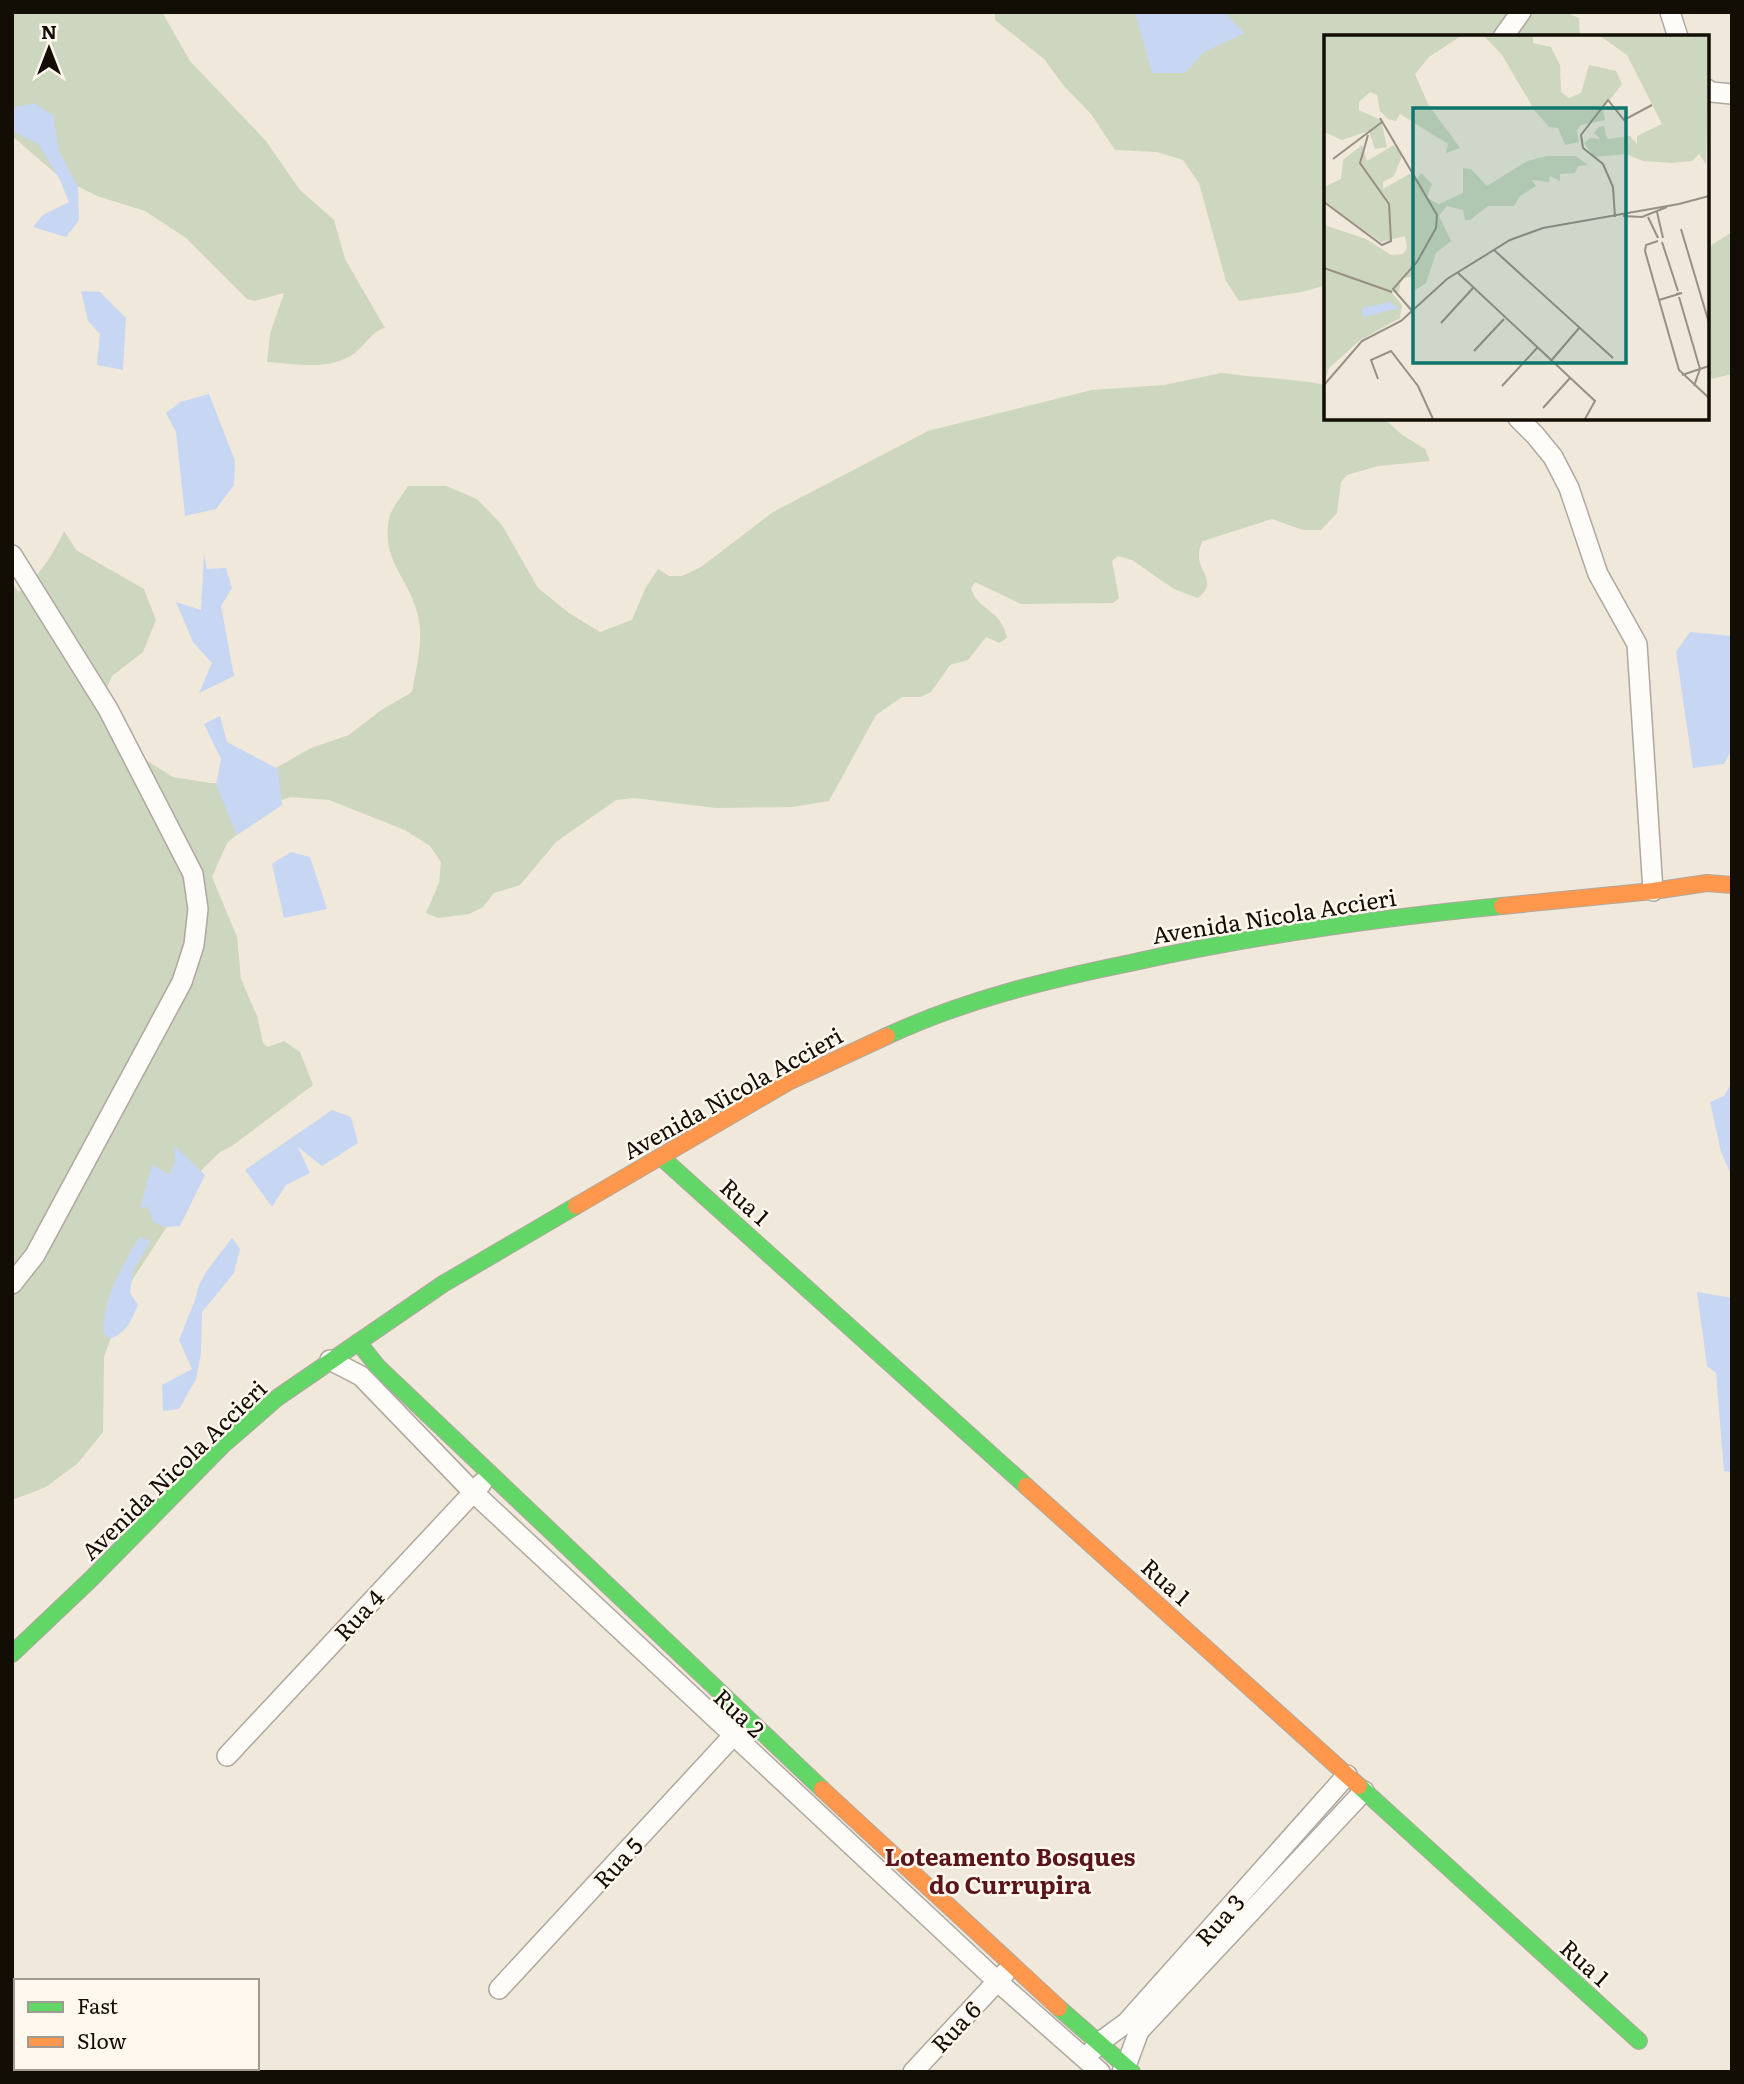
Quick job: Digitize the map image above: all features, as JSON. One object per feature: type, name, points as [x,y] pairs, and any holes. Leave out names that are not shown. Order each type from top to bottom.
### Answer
[{"type":"street","points":[[1504,35],[1521,12]]},
{"type":"street","points":[[1670,12],[1677,35]]},
{"type":"street","points":[[1709,90],[1732,94]]},
{"type":"street","points":[[1520,420],[1553,457],[1569,488],[1598,574],[1637,643],[1653,891]]},
{"type":"street","points":[[12,555],[108,709],[193,874],[198,909],[194,945],[183,982],[35,1255],[12,1284]]},
{"type":"street","name":"Avenida Nicola Accieri","points":[[1707,883],[1732,872]]},
{"type":"street","name":"Avenida Nicola Accieri","points":[[12,1654],[91,1579],[223,1445],[277,1398],[330,1360],[443,1284],[790,1081],[927,1017],[1063,976],[1198,948],[1427,913],[1653,891],[1707,883],[1732,885]]},
{"type":"street","name":"Rua 1","points":[[661,1157],[1639,2041]]},
{"type":"street","name":"Rua 2","points":[[358,1342],[378,1367],[748,1720],[1012,1966],[1100,2042],[1127,2070]]},
{"type":"street","name":"Rua 2","points":[[330,1360],[361,1376],[473,1492],[997,1981],[1100,2072]]},
{"type":"street","name":"Rua 4","points":[[227,1756],[491,1474]]},
{"type":"street","name":"Rua 5","points":[[499,1989],[748,1720]]},
{"type":"street","name":"Rua 3","points":[[1085,2059],[1100,2042],[1126,2023],[1347,1775]]},
{"type":"street","name":"Rua 3","points":[[1127,2070],[1139,2031],[1364,1791]]},
{"type":"street","name":"Rua 6","points":[[913,2072],[1012,1966]]},
{"type":"green space","points":[[12,12],[162,12],[190,61],[266,141],[300,190],[334,220],[345,259],[385,328],[372,335],[355,353],[335,362],[301,365],[267,362],[270,334],[284,293],[255,301],[247,299],[186,238],[145,211],[97,196],[61,178],[12,136]]},
{"type":"green space","points":[[995,12],[1565,12],[1579,18],[1580,35],[1324,35],[1324,286],[1302,292],[1239,301],[1226,281],[1199,183],[1183,160],[1157,152],[1115,150],[1091,114],[1064,86],[1044,59],[995,20]]},
{"type":"green space","points":[[1732,232],[1732,374],[1709,380],[1709,247]]},
{"type":"green space","points":[[1221,373],[1324,385],[1324,420],[1386,420],[1401,434],[1425,449],[1430,461],[1378,466],[1347,475],[1341,482],[1337,513],[1321,530],[1303,530],[1272,519],[1203,541],[1199,560],[1207,586],[1198,598],[1174,589],[1132,560],[1118,556],[1112,561],[1119,598],[1113,603],[1021,604],[975,582],[971,588],[974,596],[1000,621],[1007,638],[999,643],[986,637],[968,660],[950,665],[931,692],[921,697],[902,697],[876,715],[829,801],[792,807],[716,808],[634,798],[616,800],[556,842],[520,885],[494,893],[483,907],[469,914],[438,918],[426,913],[439,883],[441,862],[430,846],[405,830],[329,800],[290,797],[274,803],[227,843],[212,877],[237,937],[241,979],[257,1016],[263,1043],[268,1047],[284,1041],[300,1052],[313,1085],[232,1146],[220,1152],[188,1183],[175,1214],[131,1282],[104,1357],[103,1432],[78,1463],[46,1487],[12,1500],[12,582],[18,592],[25,588],[51,556],[64,531],[76,550],[144,589],[156,620],[143,652],[112,676],[99,707],[111,738],[173,777],[210,783],[248,784],[311,748],[349,735],[380,711],[412,692],[419,654],[420,625],[414,603],[393,559],[388,534],[390,515],[408,486],[446,486],[477,499],[502,525],[538,588],[569,613],[600,632],[632,620],[645,589],[658,569],[669,576],[682,576],[701,567],[773,512],[928,431],[1092,390],[1164,385]]},
{"type":"water","points":[[1135,12],[1223,12],[1245,33],[1204,52],[1185,73],[1152,73]]},
{"type":"water","points":[[34,103],[53,115],[59,151],[78,187],[79,220],[66,237],[33,227],[43,215],[69,202],[60,180],[38,144],[12,131],[12,108]]},
{"type":"water","points":[[81,291],[100,292],[126,318],[123,370],[97,365],[100,334],[88,321]]},
{"type":"water","points":[[209,394],[235,461],[234,485],[216,509],[185,516],[176,432],[166,413],[180,402]]},
{"type":"water","points":[[204,554],[207,569],[226,568],[232,588],[221,606],[234,676],[199,693],[212,663],[193,642],[176,602],[201,610]]},
{"type":"water","points":[[1690,632],[1732,636],[1732,749],[1724,764],[1693,768],[1676,652]]},
{"type":"water","points":[[220,716],[227,742],[278,769],[282,805],[237,835],[216,785],[221,759],[204,724]]},
{"type":"water","points":[[291,852],[310,857],[327,909],[284,918],[272,864]]},
{"type":"water","points":[[1732,1082],[1732,1177],[1721,1152],[1710,1102],[1724,1096]]},
{"type":"water","points":[[332,1110],[351,1117],[358,1143],[322,1166],[298,1147],[310,1173],[286,1185],[272,1207],[245,1170]]},
{"type":"water","points":[[174,1145],[205,1175],[180,1226],[165,1227],[153,1222],[148,1207],[140,1208],[152,1165],[169,1174],[175,1162]]},
{"type":"water","points":[[139,1237],[151,1241],[133,1271],[130,1293],[138,1305],[131,1321],[110,1339],[103,1333],[106,1307]]},
{"type":"water","points":[[232,1238],[240,1249],[234,1273],[202,1312],[201,1354],[196,1379],[179,1409],[163,1411],[162,1385],[192,1369],[179,1340],[199,1285]]},
{"type":"water","points":[[1697,1292],[1732,1298],[1732,1472],[1724,1471],[1716,1373],[1707,1366]]},
{"type":"traffic: fast","points":[[887,1036],[976,1002],[1099,970],[1222,944],[1315,929],[1502,906]]},
{"type":"traffic: fast","points":[[661,1157],[1026,1486]]},
{"type":"traffic: fast","points":[[12,1654],[91,1579],[223,1445],[277,1398],[443,1284],[576,1206]]},
{"type":"traffic: fast","points":[[358,1342],[378,1367],[822,1789]]},
{"type":"traffic: fast","points":[[1359,1786],[1639,2041]]},
{"type":"traffic: fast","points":[[1059,2008],[1132,2072]]},
{"type":"traffic: slow","points":[[1502,906],[1707,883],[1732,885]]},
{"type":"traffic: slow","points":[[576,1206],[790,1081],[887,1036]]},
{"type":"traffic: slow","points":[[1026,1486],[1359,1786]]},
{"type":"traffic: slow","points":[[822,1789],[1059,2008]]},
{"type":"district","name":"Loteamento Bosques do Currupira","points":[[1010,1869]]}]
